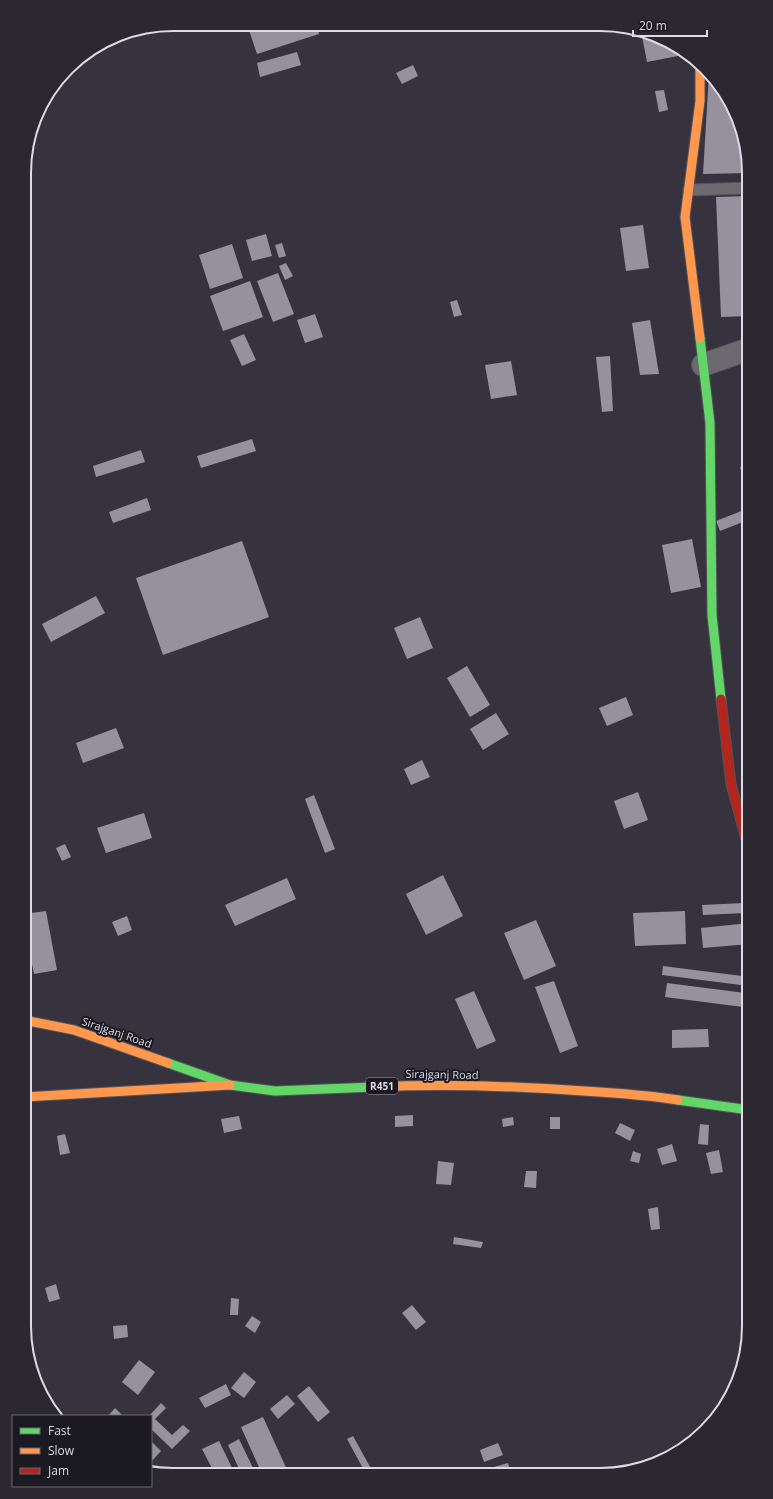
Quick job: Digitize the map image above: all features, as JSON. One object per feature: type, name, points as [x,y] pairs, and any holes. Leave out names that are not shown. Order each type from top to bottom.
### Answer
[{"type":"street","points":[[700,73],[700,101],[685,217],[710,423],[712,615],[731,784],[742,824]]},
{"type":"street","points":[[703,365],[742,351]]},
{"type":"street","name":"Sirajganj Road","points":[[31,1021],[74,1030],[230,1085],[275,1091],[421,1085],[541,1088],[652,1096],[742,1109]]},
{"type":"street","points":[[31,1097],[230,1085]]},
{"type":"lane","points":[[689,190],[742,188]]},
{"type":"building","points":[[249,31],[318,31],[319,34],[257,54]]},
{"type":"building","points":[[642,38],[663,46],[680,56],[647,62]]},
{"type":"building","points":[[297,52],[301,65],[260,77],[257,63]]},
{"type":"building","points":[[413,65],[418,76],[402,84],[396,73]]},
{"type":"building","points":[[709,81],[723,102],[734,127],[741,155],[742,173],[703,174]]},
{"type":"building","points":[[664,90],[668,110],[659,112],[655,91]]},
{"type":"building","points":[[742,196],[742,316],[721,317],[716,197]]},
{"type":"building","points":[[643,225],[649,268],[626,271],[620,228]]},
{"type":"building","points":[[266,234],[272,256],[252,261],[246,240]]},
{"type":"building","points":[[282,243],[286,256],[279,258],[275,245]]},
{"type":"building","points":[[232,244],[243,278],[210,289],[199,255]]},
{"type":"building","points":[[286,263],[293,276],[285,280],[279,266]]},
{"type":"building","points":[[278,273],[294,314],[273,322],[257,281]]},
{"type":"building","points":[[250,281],[263,317],[223,331],[210,296]]},
{"type":"building","points":[[457,300],[462,315],[454,317],[450,302]]},
{"type":"building","points":[[315,314],[323,337],[305,343],[297,320]]},
{"type":"building","points":[[650,320],[659,374],[640,375],[632,323]]},
{"type":"building","points":[[244,334],[256,360],[242,366],[230,340]]},
{"type":"building","points":[[610,356],[613,411],[602,412],[596,357]]},
{"type":"building","points":[[511,361],[517,395],[491,399],[485,365]]},
{"type":"building","points":[[252,439],[256,451],[201,468],[197,456]]},
{"type":"building","points":[[141,450],[145,462],[96,477],[93,466]]},
{"type":"building","points":[[147,498],[151,510],[113,523],[109,512]]},
{"type":"building","points":[[742,511],[742,522],[720,531],[716,521]]},
{"type":"building","points":[[692,539],[701,587],[671,593],[662,545]]},
{"type":"building","points":[[242,541],[269,617],[163,655],[136,578]]},
{"type":"building","points":[[96,596],[105,613],[51,642],[42,624]]},
{"type":"building","points":[[420,617],[433,648],[407,659],[394,628]]},
{"type":"building","points":[[467,666],[490,705],[470,717],[447,678]]},
{"type":"building","points":[[626,697],[633,715],[607,726],[599,708]]},
{"type":"building","points":[[496,713],[509,734],[483,750],[470,729]]},
{"type":"building","points":[[116,728],[124,748],[83,763],[76,743]]},
{"type":"building","points":[[422,760],[430,777],[411,785],[404,769]]},
{"type":"building","points":[[638,792],[648,820],[624,829],[614,801]]},
{"type":"building","points":[[314,795],[335,849],[325,853],[305,799]]},
{"type":"building","points":[[144,813],[152,838],[106,853],[97,828]]},
{"type":"building","points":[[65,844],[71,857],[62,861],[56,848]]},
{"type":"building","points":[[443,875],[463,916],[426,935],[406,894]]},
{"type":"building","points":[[287,878],[296,899],[235,926],[225,905]]},
{"type":"building","points":[[742,903],[742,913],[703,915],[702,905]]},
{"type":"building","points":[[46,911],[57,970],[34,974],[31,959],[31,913]]},
{"type":"building","points":[[685,911],[686,944],[635,946],[633,913]]},
{"type":"building","points":[[127,916],[132,930],[118,936],[112,922]]},
{"type":"building","points":[[536,920],[556,966],[524,980],[504,933]]},
{"type":"building","points":[[742,924],[742,945],[703,948],[701,928]]},
{"type":"building","points":[[663,966],[742,976],[741,985],[662,975]]},
{"type":"building","points":[[554,981],[578,1046],[560,1053],[535,987]]},
{"type":"building","points":[[667,983],[742,993],[742,1007],[665,997]]},
{"type":"building","points":[[474,991],[496,1041],[477,1049],[455,999]]},
{"type":"building","points":[[708,1029],[709,1047],[672,1048],[672,1030]]},
{"type":"building","points":[[413,1115],[413,1126],[395,1127],[395,1116]]},
{"type":"building","points":[[239,1116],[242,1129],[224,1133],[221,1119]]},
{"type":"building","points":[[513,1117],[514,1125],[503,1127],[502,1119]]},
{"type":"building","points":[[550,1117],[560,1117],[560,1129],[550,1129]]},
{"type":"building","points":[[620,1123],[635,1130],[630,1141],[615,1133]]},
{"type":"building","points":[[700,1124],[709,1125],[708,1145],[698,1144]]},
{"type":"building","points":[[65,1134],[70,1153],[60,1155],[57,1136]]},
{"type":"building","points":[[672,1144],[677,1161],[662,1165],[657,1149]]},
{"type":"building","points":[[719,1150],[723,1172],[711,1174],[706,1153]]},
{"type":"building","points":[[633,1151],[641,1154],[639,1163],[630,1161]]},
{"type":"building","points":[[438,1161],[454,1163],[451,1185],[436,1184]]},
{"type":"building","points":[[526,1171],[537,1171],[536,1188],[524,1187]]},
{"type":"building","points":[[658,1207],[660,1229],[651,1230],[648,1209]]},
{"type":"building","points":[[454,1237],[483,1242],[481,1248],[453,1244]]},
{"type":"building","points":[[56,1284],[60,1299],[49,1302],[45,1288]]},
{"type":"building","points":[[231,1298],[239,1299],[238,1315],[230,1315]]},
{"type":"building","points":[[412,1305],[426,1322],[416,1330],[402,1313]]},
{"type":"building","points":[[252,1316],[261,1322],[255,1333],[245,1326]]},
{"type":"building","points":[[127,1325],[128,1337],[114,1339],[113,1326]]},
{"type":"building","points":[[139,1360],[155,1372],[138,1395],[122,1382]]},
{"type":"building","points":[[244,1372],[256,1382],[244,1398],[231,1388]]},
{"type":"building","points":[[226,1384],[231,1395],[205,1408],[199,1398]]},
{"type":"building","points":[[309,1386],[330,1412],[318,1422],[297,1396]]},
{"type":"building","points":[[287,1395],[295,1404],[278,1419],[270,1409]]},
{"type":"building","points":[[161,1403],[166,1408],[155,1419],[172,1435],[183,1425],[190,1431],[172,1449],[152,1430],[152,1415],[150,1415]]},
{"type":"building","points":[[115,1408],[122,1415],[109,1415]]},
{"type":"building","points":[[263,1417],[286,1468],[259,1468],[241,1427]]},
{"type":"building","points":[[353,1436],[371,1468],[363,1468],[347,1439]]},
{"type":"building","points":[[239,1439],[253,1468],[239,1468],[228,1445]]},
{"type":"building","points":[[219,1441],[232,1468],[212,1468],[202,1449]]},
{"type":"building","points":[[152,1442],[161,1451],[152,1461]]},
{"type":"building","points":[[498,1443],[503,1455],[484,1462],[480,1450]]},
{"type":"building","points":[[508,1463],[509,1468],[494,1468]]},
{"type":"traffic: fast","points":[[700,338],[710,423],[712,615],[721,699]]},
{"type":"traffic: fast","points":[[168,1063],[230,1085],[275,1091],[374,1087]]},
{"type":"traffic: fast","points":[[678,1100],[742,1109]]},
{"type":"traffic: slow","points":[[700,73],[700,101],[685,217],[700,338]]},
{"type":"traffic: slow","points":[[31,1021],[74,1030],[168,1063]]},
{"type":"traffic: slow","points":[[31,1097],[230,1085]]},
{"type":"traffic: slow","points":[[374,1087],[479,1086],[532,1088],[631,1094],[678,1100]]},
{"type":"traffic: jam","points":[[721,699],[731,784],[742,824]]}]
